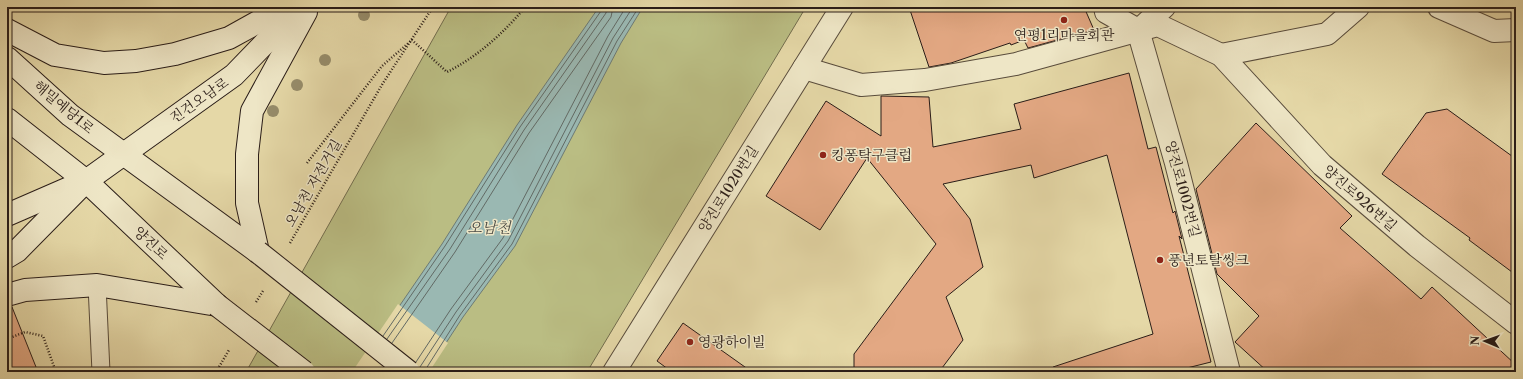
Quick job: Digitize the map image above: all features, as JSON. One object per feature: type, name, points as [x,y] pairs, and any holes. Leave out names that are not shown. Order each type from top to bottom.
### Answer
[{"type":"street","points":[[7,30],[55,55],[104,63],[136,61],[175,54],[229,38],[285,7]]},
{"type":"street","name":"진건오남로","points":[[7,256],[17,251],[86,181],[234,75],[300,7]]},
{"type":"street","points":[[258,252],[247,203],[246,154],[252,111],[309,7]]},
{"type":"street","name":"양진로1020번길","points":[[614,372],[842,7]]},
{"type":"street","points":[[1105,7],[1106,12],[1138,30]]},
{"type":"street","points":[[804,68],[861,85],[926,80],[1016,64],[1138,30],[1164,7]]},
{"type":"street","points":[[1221,55],[1327,34],[1358,7]]},
{"type":"street","points":[[1439,7],[1494,31],[1516,30]]},
{"type":"street","name":"양진로926번길","points":[[1138,30],[1158,25],[1221,55],[1322,165],[1417,246],[1516,323]]},
{"type":"street","name":"양진로1002번길","points":[[1138,30],[1176,163],[1229,372]]},
{"type":"street","name":"해밀예당1로","points":[[7,58],[70,115],[122,154]]},
{"type":"street","points":[[7,119],[86,181]]},
{"type":"street","points":[[122,154],[258,252],[409,372]]},
{"type":"street","name":"진건오남로","points":[[7,215],[86,181]]},
{"type":"street","name":"양진로","points":[[86,181],[217,304],[304,372]]},
{"type":"street","points":[[7,295],[25,290],[97,285],[217,304]]},
{"type":"lane","points":[[97,285],[101,372]]},
{"type":"path","name":"오남천 자전거길","points":[[289,245],[383,83],[432,7]]},
{"type":"path","points":[[307,163],[382,66],[412,40],[447,72],[462,64],[490,43],[525,7]]},
{"type":"path","points":[[254,305],[266,285]]},
{"type":"path","points":[[7,339],[25,332],[43,336],[56,372]]},
{"type":"path","points":[[216,372],[232,345]]},
{"type":"green space","points":[[451,7],[806,7],[587,372],[246,372]]},
{"type":"water","name":"오남천","points":[[599,7],[643,7],[621,43],[515,246],[463,317],[427,372],[354,372],[442,244],[517,125]]},
{"type":"pier","points":[[398,304],[448,343],[429,372],[352,372]]},
{"type":"building","points":[[909,7],[1084,7],[1094,30],[1028,48],[1024,40],[1011,45],[1010,43],[951,63],[929,67]]},
{"type":"building","points":[[1129,73],[1148,149],[1156,147],[1173,213],[1175,211],[1182,239],[1179,236],[1211,362],[1171,372],[1054,372],[1053,367],[1153,334],[1107,155],[1034,178],[1031,165],[943,184],[970,219],[983,267],[946,297],[963,340],[939,372],[854,372],[854,354],[936,244],[867,158],[820,230],[766,196],[826,101],[881,136],[881,96],[929,97],[933,147],[1021,129],[1014,104]]},
{"type":"building","points":[[1447,109],[1516,159],[1516,275],[1469,240],[1470,238],[1382,174],[1426,113]]},
{"type":"building","points":[[1256,123],[1352,216],[1340,228],[1421,299],[1432,287],[1516,365],[1516,372],[1268,372],[1235,342],[1259,316],[1217,274],[1196,189]]},
{"type":"building","points":[[7,307],[12,307],[38,372],[7,372]]},
{"type":"building","name":"영광하이빌","points":[[683,323],[752,372],[672,372],[657,361]]},
{"type":"place","name":"연평1리마을회관","points":[[1064,20]]},
{"type":"place","name":"킹퐁탁구클럽","points":[[823,155]]},
{"type":"place","name":"풍년토탈씽크","points":[[1160,260]]},
{"type":"place","name":"영광하이빌","points":[[690,342]]}]
